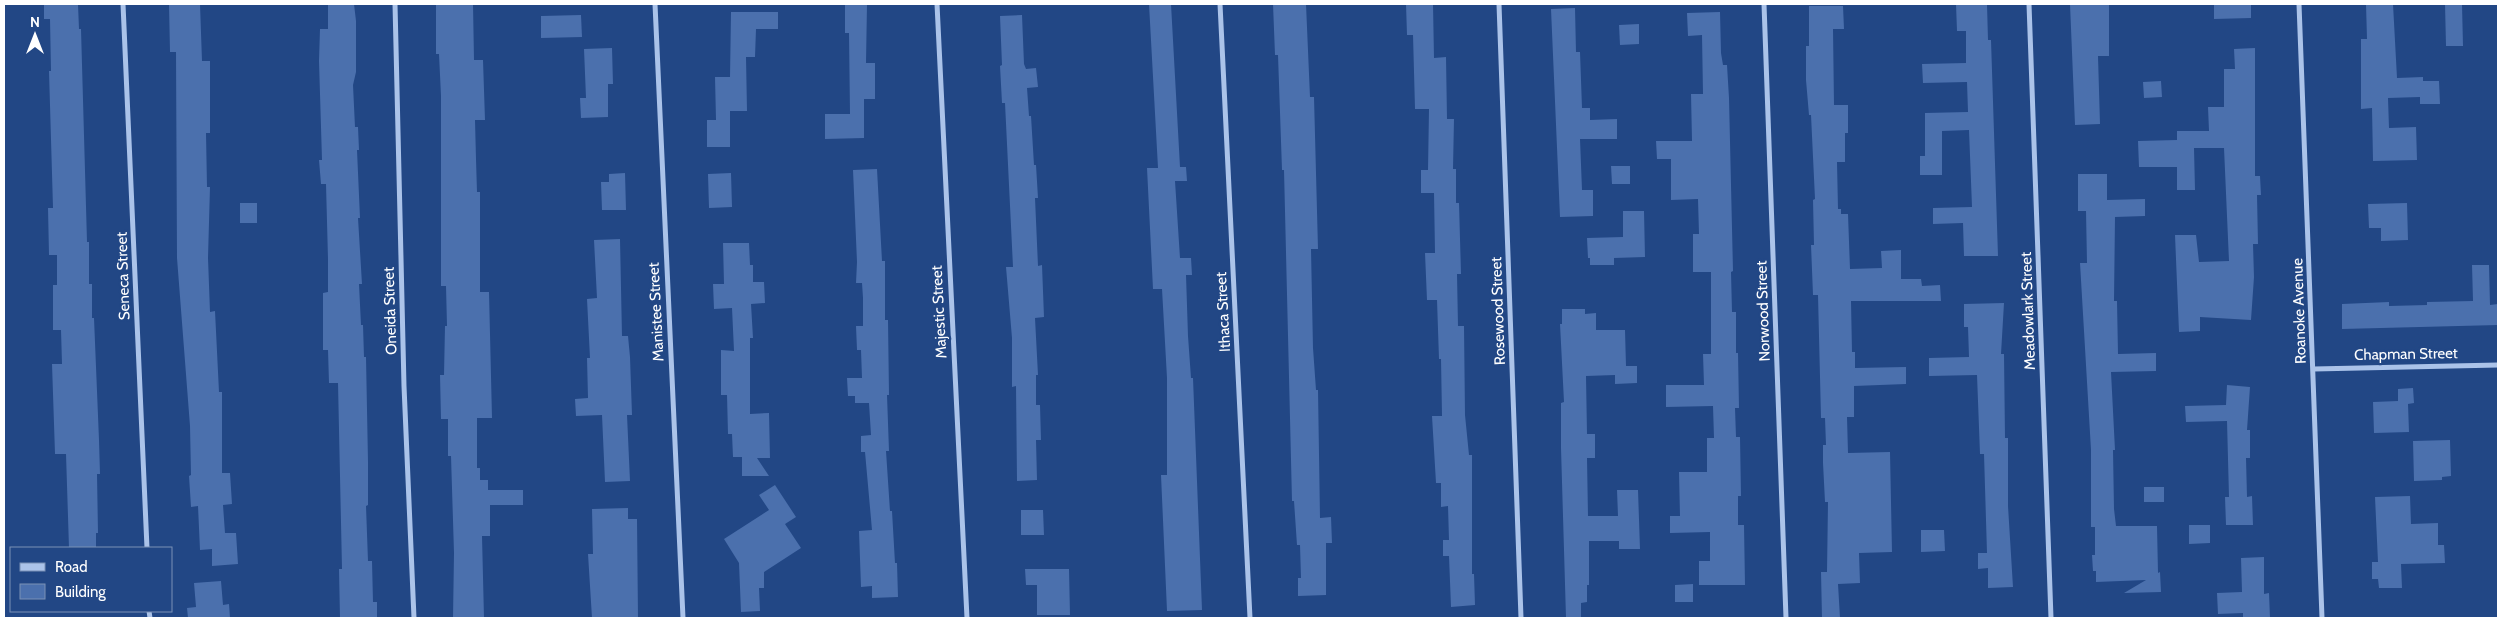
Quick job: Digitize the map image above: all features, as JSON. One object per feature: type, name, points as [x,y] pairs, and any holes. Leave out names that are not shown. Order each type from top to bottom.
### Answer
[{"type":"street","name":"Seneca Street","points":[[123,4],[147,547]]},
{"type":"street","name":"Oneida Street","points":[[396,4],[404,386],[414,618]]},
{"type":"street","name":"Manistee Street","points":[[655,4],[683,618]]},
{"type":"street","name":"Majestic Street","points":[[937,4],[966,618]]},
{"type":"street","name":"Ithaca Street","points":[[1220,4],[1250,618]]},
{"type":"street","name":"Rosewood Street","points":[[1500,4],[1521,618]]},
{"type":"street","name":"Norwood Street","points":[[1764,4],[1786,618]]},
{"type":"street","name":"Meadowlark Street","points":[[2029,4],[2051,618]]},
{"type":"street","name":"Roanoke Avenue","points":[[2299,4],[2322,618]]},
{"type":"street","name":"Chapman Street","points":[[2314,369],[2498,365]]},
{"type":"building","points":[[44,4],[78,4],[79,29],[81,29],[87,242],[89,242],[89,284],[92,284],[92,318],[94,318],[100,474],[97,474],[98,533],[96,533],[96,547],[69,547],[66,454],[55,454],[52,364],[62,364],[61,330],[53,330],[53,285],[57,285],[57,255],[49,255],[48,208],[53,208],[49,71],[51,71],[50,19],[44,19]]},
{"type":"building","points":[[169,4],[200,4],[202,61],[210,61],[210,133],[206,133],[207,187],[210,187],[208,258],[210,312],[215,311],[219,392],[222,392],[222,473],[230,473],[232,504],[223,505],[225,533],[236,533],[238,564],[212,566],[212,549],[200,550],[198,506],[191,507],[189,476],[191,475],[190,426],[177,258],[176,52],[170,52]]},
{"type":"building","points":[[328,4],[354,4],[356,21],[356,72],[353,85],[355,127],[358,127],[359,150],[357,150],[360,218],[358,218],[362,284],[359,284],[364,357],[366,357],[368,505],[366,506],[368,561],[372,561],[373,602],[377,602],[377,618],[340,618],[339,569],[342,569],[338,383],[329,383],[328,350],[323,350],[323,293],[328,292],[328,259],[326,184],[321,184],[319,160],[322,160],[320,29],[328,29]]},
{"type":"building","points":[[436,4],[473,4],[474,60],[483,60],[485,120],[475,120],[477,192],[480,192],[480,292],[489,292],[492,418],[477,418],[477,468],[480,468],[480,480],[488,480],[488,490],[523,490],[523,505],[490,505],[490,536],[482,536],[484,618],[453,618],[454,553],[451,456],[448,456],[448,419],[441,419],[440,375],[444,375],[445,326],[447,326],[446,286],[441,286],[441,96],[439,54],[436,54]]},
{"type":"building","points":[[845,4],[867,4],[866,63],[875,63],[875,99],[864,99],[864,138],[825,139],[825,114],[850,114],[849,33],[845,33]]},
{"type":"building","points":[[1149,4],[1171,4],[1180,167],[1186,167],[1187,181],[1175,181],[1180,258],[1191,258],[1192,275],[1186,275],[1188,336],[1191,378],[1193,378],[1202,610],[1167,611],[1161,475],[1167,475],[1167,378],[1162,289],[1153,289],[1147,168],[1158,168]]},
{"type":"building","points":[[1273,4],[1306,4],[1310,97],[1314,97],[1318,249],[1311,249],[1313,348],[1316,390],[1318,390],[1320,518],[1331,517],[1332,543],[1326,543],[1326,595],[1298,596],[1298,578],[1301,578],[1300,545],[1297,545],[1294,501],[1292,501],[1284,170],[1282,170],[1278,55],[1275,55]]},
{"type":"building","points":[[1406,4],[1433,4],[1434,58],[1446,57],[1447,119],[1454,119],[1453,169],[1456,169],[1456,203],[1459,203],[1461,274],[1457,274],[1458,326],[1464,326],[1465,415],[1469,455],[1472,455],[1472,574],[1474,574],[1475,605],[1451,607],[1449,556],[1443,556],[1443,540],[1449,540],[1448,506],[1441,507],[1441,483],[1436,483],[1432,416],[1442,416],[1441,359],[1439,359],[1437,300],[1427,300],[1425,253],[1435,253],[1434,193],[1421,193],[1421,170],[1428,170],[1429,109],[1415,109],[1413,35],[1407,35]]},
{"type":"building","points":[[1956,4],[1987,4],[1988,40],[1991,40],[1998,256],[1964,256],[1963,223],[1933,224],[1933,208],[1972,207],[1969,130],[1942,131],[1942,175],[1920,175],[1920,156],[1925,156],[1925,113],[1968,112],[1967,82],[1923,83],[1922,64],[1966,63],[1966,31],[1957,31]]},
{"type":"building","points":[[2070,4],[2109,4],[2109,56],[2098,56],[2100,124],[2075,125]]},
{"type":"building","points":[[2214,4],[2251,4],[2251,18],[2214,19]]},
{"type":"building","points":[[2366,4],[2393,4],[2397,78],[2423,77],[2423,81],[2439,81],[2440,104],[2420,104],[2420,97],[2388,98],[2389,128],[2416,127],[2417,160],[2373,161],[2372,108],[2361,109],[2361,39],[2367,39]]},
{"type":"building","points":[[2445,4],[2462,4],[2463,46],[2446,46]]},
{"type":"building","points":[[1809,6],[1843,6],[1844,29],[1833,29],[1834,105],[1848,105],[1848,133],[1845,133],[1845,162],[1837,162],[1838,209],[1841,209],[1841,214],[1848,214],[1850,269],[1882,268],[1881,251],[1901,250],[1901,279],[1921,279],[1922,286],[1940,285],[1941,301],[1851,301],[1852,352],[1855,352],[1855,368],[1906,367],[1906,384],[1854,386],[1854,417],[1847,417],[1848,453],[1890,452],[1892,552],[1859,553],[1860,583],[1838,584],[1840,618],[1822,618],[1821,572],[1827,572],[1828,502],[1825,502],[1823,463],[1823,445],[1826,445],[1825,418],[1821,418],[1818,295],[1813,295],[1811,245],[1814,245],[1813,200],[1815,199],[1811,115],[1809,115],[1806,80],[1806,46],[1809,46]]},
{"type":"building","points":[[1575,8],[1576,52],[1580,52],[1582,108],[1590,108],[1590,120],[1617,119],[1617,139],[1580,139],[1582,190],[1593,190],[1593,216],[1560,217],[1551,9]]},
{"type":"building","points":[[731,12],[778,12],[778,29],[756,29],[755,57],[746,57],[747,111],[730,111],[730,147],[707,147],[707,120],[716,120],[715,77],[730,77]]},
{"type":"building","points":[[1720,12],[1721,53],[1723,65],[1727,65],[1729,98],[1733,271],[1731,272],[1732,312],[1736,312],[1736,353],[1738,353],[1739,408],[1735,408],[1736,437],[1740,437],[1741,496],[1738,496],[1738,525],[1744,525],[1745,585],[1699,585],[1699,561],[1710,561],[1710,532],[1670,533],[1670,516],[1680,516],[1679,472],[1707,472],[1707,438],[1714,438],[1713,406],[1666,407],[1666,385],[1704,385],[1703,354],[1711,354],[1711,272],[1693,272],[1693,234],[1699,234],[1698,199],[1671,200],[1671,159],[1657,159],[1656,141],[1692,141],[1691,94],[1703,94],[1702,35],[1688,36],[1687,13]]},
{"type":"building","points":[[581,15],[582,37],[541,38],[541,16]]},
{"type":"building","points":[[1022,15],[1024,64],[1026,69],[1036,68],[1038,87],[1027,88],[1034,165],[1036,165],[1038,198],[1035,198],[1038,266],[1042,265],[1044,317],[1035,318],[1038,375],[1036,375],[1036,405],[1040,405],[1041,440],[1036,440],[1037,480],[1017,481],[1016,386],[1012,387],[1012,338],[1006,267],[1013,267],[1005,103],[1002,103],[1000,66],[1002,65],[1000,16]]},
{"type":"building","points":[[1639,24],[1639,44],[1620,45],[1619,25]]},
{"type":"building","points":[[612,48],[613,84],[608,84],[608,117],[581,118],[580,98],[586,98],[584,49]]},
{"type":"building","points":[[2255,48],[2255,176],[2260,176],[2261,195],[2257,195],[2258,244],[2253,244],[2254,277],[2251,320],[2200,317],[2200,331],[2179,332],[2175,235],[2196,235],[2199,262],[2229,261],[2224,148],[2194,148],[2195,190],[2177,190],[2177,167],[2139,167],[2138,141],[2177,140],[2177,131],[2209,131],[2208,107],[2224,107],[2224,69],[2235,69],[2234,49]]},
{"type":"building","points":[[2161,81],[2162,97],[2144,98],[2143,82]]},
{"type":"building","points":[[1611,166],[1630,166],[1630,184],[1612,184]]},
{"type":"building","points":[[877,169],[882,261],[885,261],[885,320],[888,320],[889,395],[887,395],[889,451],[886,451],[895,563],[897,563],[898,597],[872,598],[872,586],[861,587],[859,531],[872,530],[865,452],[861,452],[861,436],[871,435],[869,403],[855,403],[855,396],[848,396],[847,378],[862,378],[861,350],[857,350],[856,326],[863,326],[863,298],[862,283],[856,283],[857,262],[853,170]]},
{"type":"building","points":[[625,173],[626,210],[602,210],[601,182],[609,182],[609,174]]},
{"type":"building","points":[[731,173],[732,207],[709,208],[708,174]]},
{"type":"building","points":[[2078,174],[2107,174],[2107,200],[2145,199],[2145,216],[2115,217],[2114,301],[2117,301],[2118,354],[2156,353],[2156,371],[2111,372],[2115,450],[2113,450],[2114,509],[2116,526],[2157,526],[2158,573],[2160,572],[2161,592],[2124,593],[2146,580],[2096,582],[2096,571],[2093,571],[2092,555],[2095,555],[2095,527],[2091,527],[2091,450],[2080,263],[2087,263],[2086,211],[2078,211]]},
{"type":"building","points":[[240,203],[257,203],[257,223],[240,223]]},
{"type":"building","points":[[2407,203],[2408,240],[2381,241],[2381,228],[2369,228],[2368,204]]},
{"type":"building","points":[[1623,211],[1644,211],[1645,257],[1614,258],[1614,265],[1590,265],[1587,238],[1623,237]]},
{"type":"building","points":[[620,239],[622,336],[628,336],[630,357],[632,415],[627,415],[630,481],[605,482],[602,415],[576,416],[575,399],[588,398],[587,358],[590,358],[587,299],[597,298],[594,240]]},
{"type":"building","points":[[723,243],[749,243],[750,265],[753,265],[753,282],[764,282],[765,303],[751,304],[753,338],[750,338],[750,414],[769,413],[770,458],[757,458],[769,476],[742,476],[742,457],[733,457],[732,434],[728,434],[727,395],[721,395],[721,350],[734,351],[732,308],[714,309],[713,284],[724,284]]},
{"type":"building","points":[[2472,265],[2489,265],[2490,305],[2498,304],[2498,325],[2342,329],[2342,304],[2389,302],[2389,306],[2427,305],[2427,302],[2473,301]]},
{"type":"building","points":[[2004,303],[2001,354],[2004,354],[2005,438],[2008,438],[2008,506],[2013,587],[1988,588],[1988,568],[1978,569],[1978,553],[1987,553],[1984,454],[1980,454],[1977,375],[1929,376],[1929,358],[1969,357],[1968,327],[1964,327],[1964,304]]},
{"type":"building","points":[[1562,309],[1585,309],[1585,314],[1596,313],[1596,330],[1625,330],[1626,366],[1637,366],[1637,383],[1615,384],[1615,375],[1586,376],[1587,434],[1595,434],[1595,458],[1587,458],[1588,516],[1618,516],[1617,490],[1638,490],[1640,549],[1619,549],[1619,541],[1589,541],[1589,585],[1587,585],[1587,602],[1581,603],[1581,618],[1566,618],[1561,448],[1561,403],[1564,402],[1560,324],[1562,324]]},
{"type":"building","points":[[2227,385],[2250,387],[2247,430],[2250,430],[2250,458],[2246,458],[2247,497],[2252,496],[2253,525],[2226,525],[2225,497],[2229,497],[2227,421],[2186,422],[2185,406],[2226,405]]},
{"type":"building","points":[[2413,388],[2414,403],[2408,404],[2409,432],[2374,433],[2373,402],[2398,401],[2398,389]]},
{"type":"building","points":[[2450,440],[2451,476],[2442,477],[2442,480],[2414,481],[2413,441]]},
{"type":"building","points":[[775,485],[796,517],[785,524],[801,548],[764,572],[764,588],[759,588],[760,611],[741,612],[739,563],[724,539],[769,510],[759,495]]},
{"type":"building","points":[[2144,487],[2164,487],[2164,502],[2144,502]]},
{"type":"building","points":[[2410,496],[2411,524],[2438,523],[2438,545],[2444,545],[2445,563],[2401,564],[2402,588],[2379,588],[2378,579],[2372,579],[2372,562],[2378,562],[2375,497]]},
{"type":"building","points":[[628,508],[628,519],[637,519],[638,618],[592,618],[588,554],[593,554],[592,509]]},
{"type":"building","points":[[1021,510],[1043,510],[1044,535],[1021,535]]},
{"type":"building","points":[[2189,525],[2210,525],[2210,543],[2189,544]]},
{"type":"building","points":[[1921,530],[1944,530],[1945,551],[1921,552]]},
{"type":"building","points":[[2264,557],[2264,594],[2269,593],[2270,618],[2243,618],[2243,613],[2218,614],[2217,593],[2242,592],[2241,558]]},
{"type":"building","points":[[1025,569],[1069,569],[1070,615],[1037,615],[1037,585],[1026,585]]},
{"type":"building","points":[[221,581],[223,605],[229,604],[230,618],[188,618],[187,608],[196,607],[194,583]]},
{"type":"building","points":[[1693,584],[1693,602],[1675,602],[1675,585]]}]
